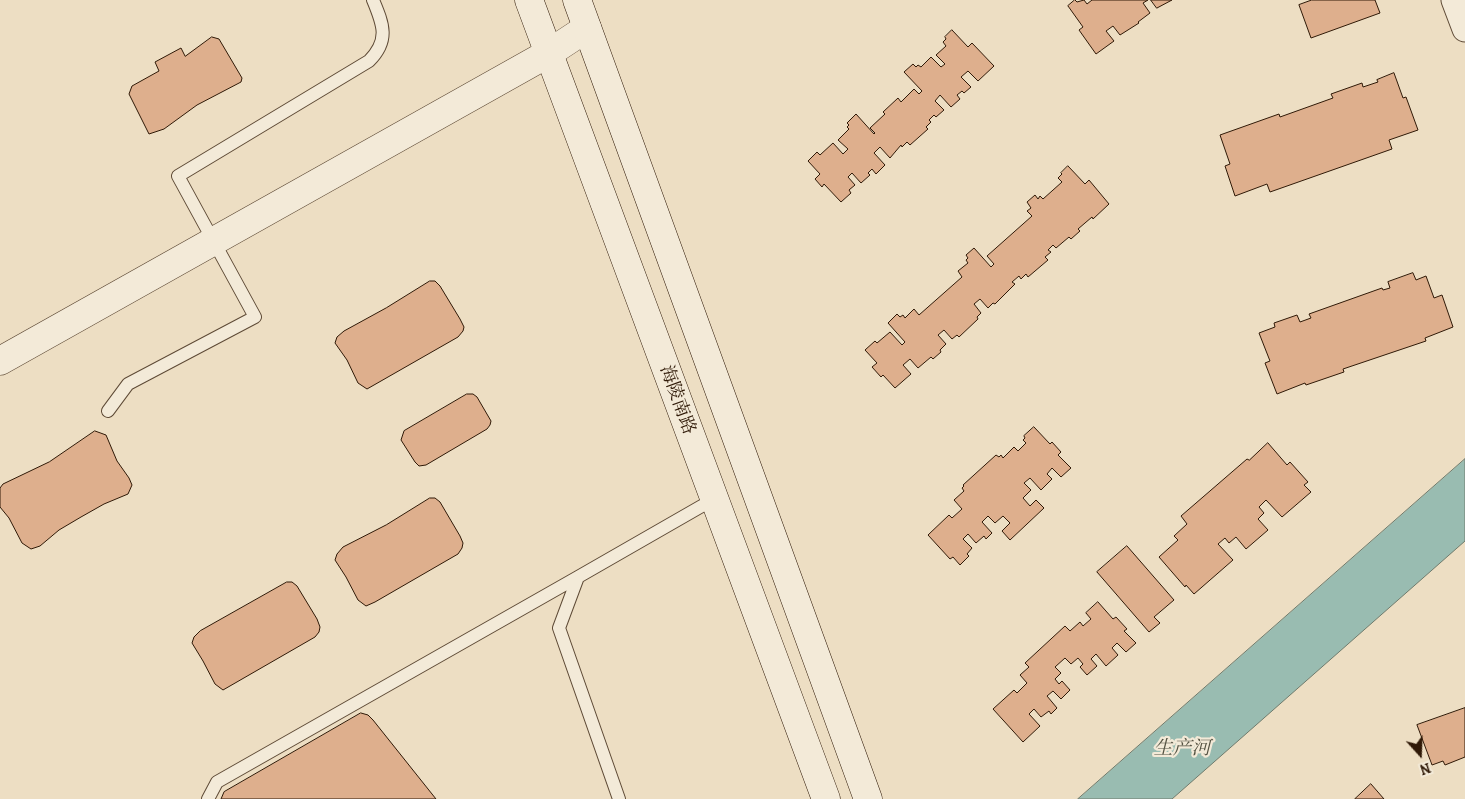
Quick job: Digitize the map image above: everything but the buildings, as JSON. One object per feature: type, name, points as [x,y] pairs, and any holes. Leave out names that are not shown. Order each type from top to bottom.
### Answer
[{"type":"main road","name":"海陵南路","points":[[529,0],[826,799]]},
{"type":"main road","points":[[577,0],[868,799]]},
{"type":"main road","points":[[0,361],[548,53],[587,28]]},
{"type":"street","points":[[1454,0],[1465,29]]},
{"type":"lane","points":[[108,412],[128,384],[255,317],[178,176],[369,61],[379,48],[383,37],[383,24],[373,0]]},
{"type":"lane","points":[[208,799],[217,782],[714,499]]},
{"type":"lane","points":[[578,577],[559,628],[619,799]]},
{"type":"water","name":"生产河","points":[[1465,459],[1465,541],[1172,799],[1078,799]]}]
